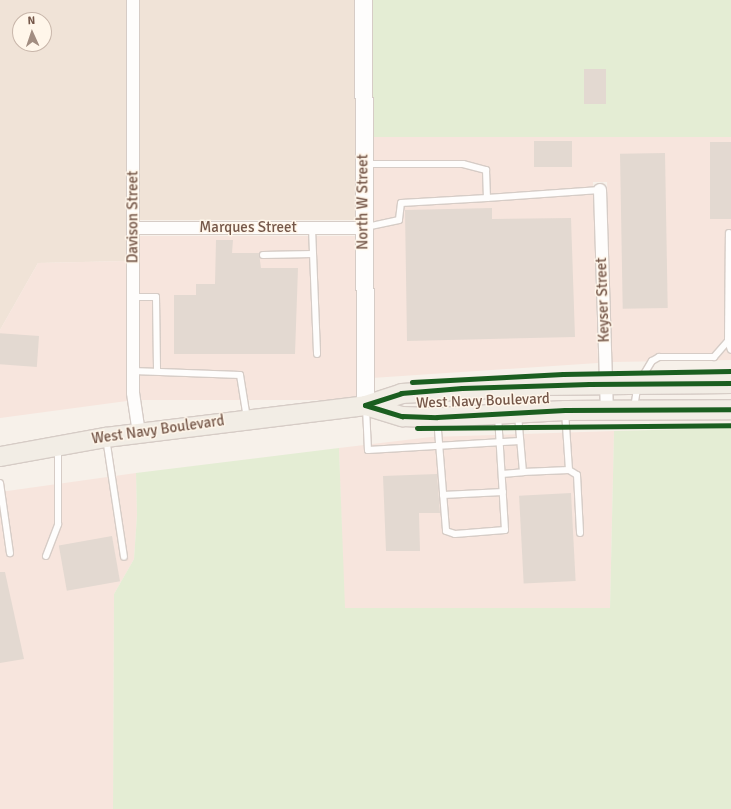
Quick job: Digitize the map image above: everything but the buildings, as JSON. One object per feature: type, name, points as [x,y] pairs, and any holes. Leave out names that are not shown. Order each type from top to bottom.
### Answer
[{"type":"main road","name":"North W Street","points":[[363,0],[365,405]]},
{"type":"main road","name":"West Navy Boulevard","points":[[0,456],[105,437],[247,418],[365,405],[400,393],[606,384],[731,383]]},
{"type":"main road","name":"West Navy Boulevard","points":[[365,405],[402,416],[437,417],[498,412],[565,410],[731,409]]},
{"type":"street","name":"Davison Street","points":[[133,0],[133,371],[139,433]]},
{"type":"street","name":"Keyser Street","points":[[600,190],[607,410]]},
{"type":"street","name":"Marques Street","points":[[133,228],[363,228]]},
{"type":"lane","points":[[363,164],[469,165],[486,170],[487,198]]},
{"type":"lane","points":[[363,228],[399,220],[401,203],[600,190]]},
{"type":"lane","points":[[312,228],[317,354]]},
{"type":"lane","points":[[729,233],[730,317],[728,341],[731,350]]},
{"type":"lane","points":[[264,255],[313,254]]},
{"type":"lane","points":[[133,297],[156,297],[157,371]]},
{"type":"lane","points":[[633,409],[638,384],[652,361],[659,357],[714,357],[728,341]]},
{"type":"lane","points":[[133,371],[240,375],[247,418]]},
{"type":"lane","points":[[365,405],[368,450],[520,441]]},
{"type":"lane","points":[[565,410],[569,470]]},
{"type":"lane","points":[[437,417],[438,446],[446,531],[455,534],[505,530],[498,412]]},
{"type":"lane","points":[[517,412],[523,472]]},
{"type":"lane","points":[[105,437],[124,557]]},
{"type":"lane","points":[[46,556],[58,524],[58,445]]},
{"type":"lane","points":[[502,474],[569,470],[577,475],[580,533]]},
{"type":"lane","points":[[0,483],[10,553]]},
{"type":"lane","points":[[443,495],[503,492]]},
{"type":"shaded area","points":[[0,0],[126,0],[126,261],[38,263],[0,330]]},
{"type":"shaded area","points":[[140,0],[356,0],[356,220],[140,220]]},
{"type":"shaded area","points":[[731,131],[731,360],[612,362],[607,182],[593,182],[598,363],[372,378],[370,137]]},
{"type":"shaded area","points":[[140,236],[356,236],[356,400],[140,400]]},
{"type":"shaded area","points":[[126,261],[127,401],[0,418],[0,330],[38,263]]},
{"type":"shaded area","points":[[614,431],[610,608],[344,608],[339,448],[431,437]]},
{"type":"shaded area","points":[[136,473],[137,515],[134,559],[114,594],[113,809],[0,809],[0,492]]},
{"type":"green space","points":[[370,0],[731,0],[731,137],[370,137]]},
{"type":"green space","points":[[731,428],[731,809],[113,809],[114,594],[134,559],[137,515],[136,473],[339,448],[345,608],[610,608],[614,431]]},
{"type":"cycle path","points":[[412,382],[563,374],[731,371]]},
{"type":"cycle path","points":[[365,405],[401,393],[462,388],[589,384],[731,383]]},
{"type":"cycle path","points":[[365,405],[402,416],[437,417],[565,410],[731,409]]},
{"type":"cycle path","points":[[417,428],[731,425]]}]
